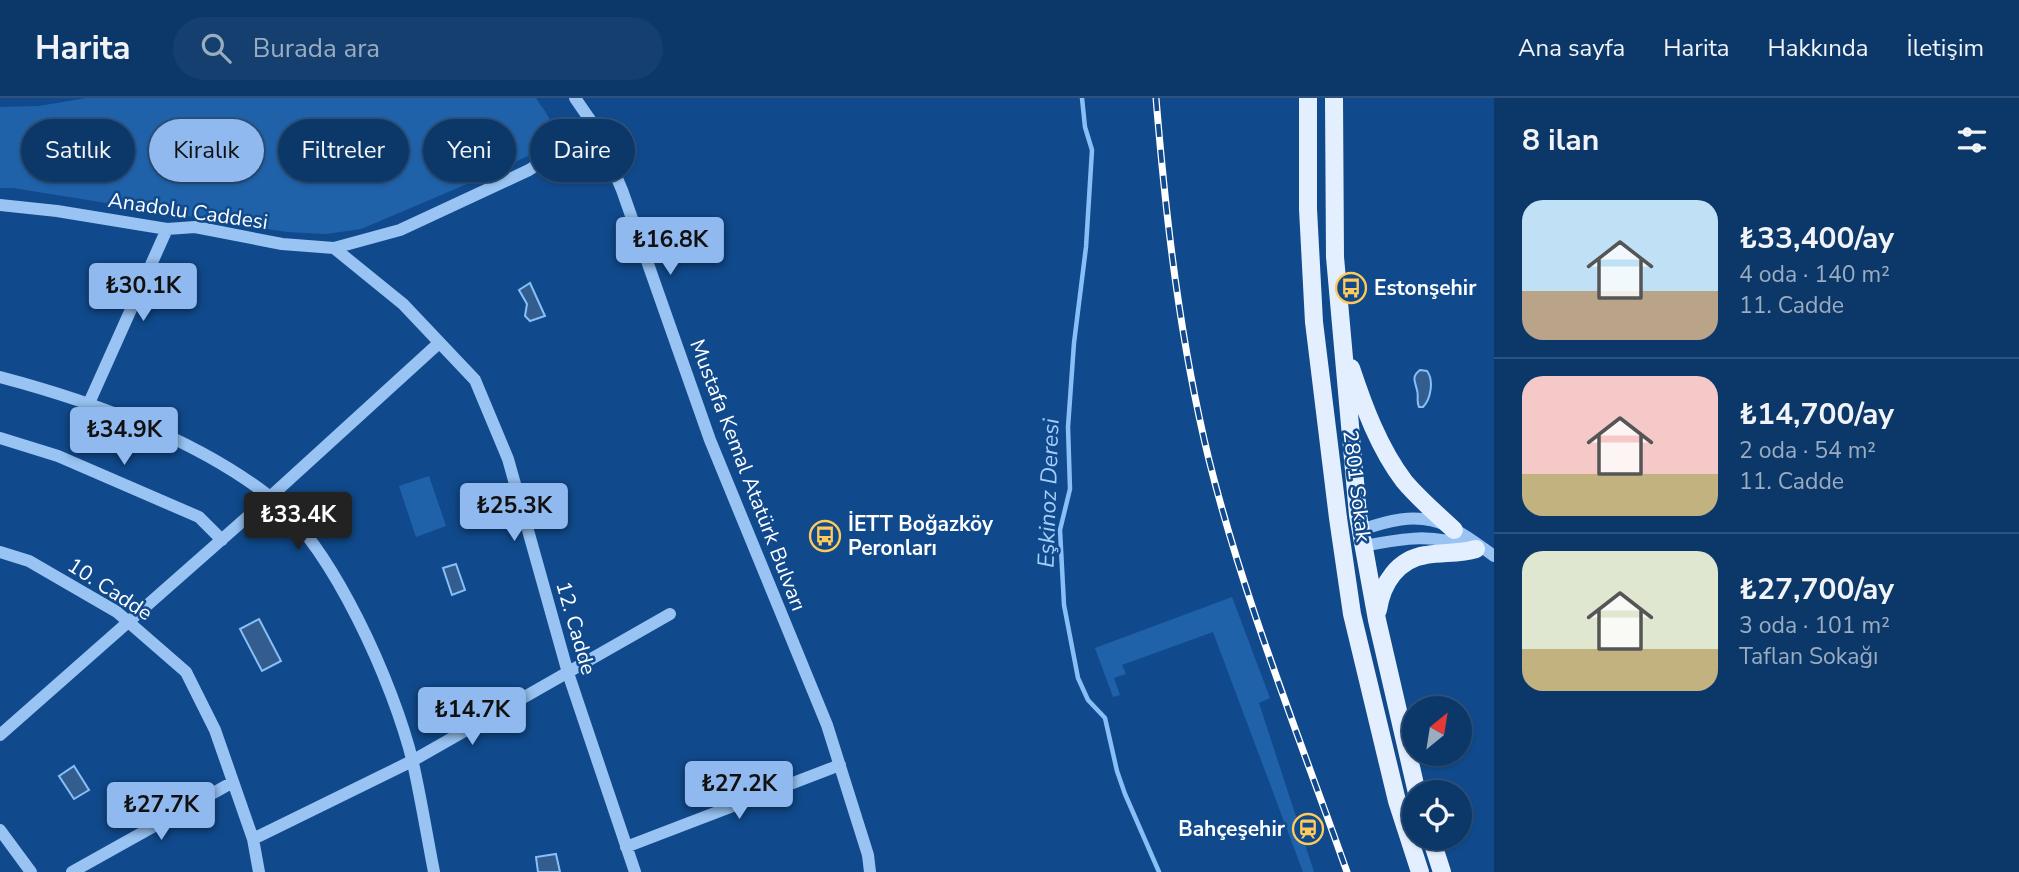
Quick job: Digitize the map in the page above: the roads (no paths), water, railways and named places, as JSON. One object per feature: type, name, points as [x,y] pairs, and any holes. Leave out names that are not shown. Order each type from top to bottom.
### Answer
[{"type":"main road","name":"2801 Sokak","points":[[1308,98],[1308,209],[1314,322],[1343,554],[1352,614],[1397,800],[1420,872]]},
{"type":"main road","name":"2801 Sokak","points":[[1334,98],[1335,257],[1359,537],[1414,780]]},
{"type":"main road","points":[[1314,322],[1329,375],[1347,517],[1359,537],[1343,554]]},
{"type":"main road","points":[[1341,340],[1363,404],[1382,446],[1403,480],[1454,530]]},
{"type":"main road","points":[[1377,620],[1381,592],[1390,577],[1409,560],[1424,555],[1487,553]]},
{"type":"main road","points":[[1435,850],[1442,872]]},
{"type":"street","name":"Mustafa Kemal Atatürk Bulvarı","points":[[575,98],[589,119]]},
{"type":"street","name":"Anadolu Caddesi","points":[[0,205],[57,211],[167,229],[195,227],[282,244],[334,248],[400,229],[530,169]]},
{"type":"street","name":"Mustafa Kemal Atatürk Bulvarı","points":[[619,182],[710,440],[822,714],[868,855],[870,872]]},
{"type":"street","points":[[89,403],[167,229]]},
{"type":"street","name":"12. Cadde","points":[[334,248],[403,304],[475,380],[508,460],[568,673],[635,872]]},
{"type":"street","points":[[0,735],[222,540],[439,343]]},
{"type":"street","points":[[0,377],[89,403],[201,452],[270,497],[301,527],[323,556],[343,592],[394,703],[412,761],[435,872]]},
{"type":"street","points":[[0,438],[58,456],[199,517],[222,540]]},
{"type":"street","points":[[1359,537],[1384,522],[1417,517],[1430,519],[1454,530],[1487,553]]},
{"type":"street","points":[[1359,537],[1418,537],[1456,542],[1487,553]]},
{"type":"street","name":"10. Cadde","points":[[0,552],[29,561],[130,621],[186,672],[215,730],[253,839],[260,872]]},
{"type":"street","points":[[253,839],[412,761],[670,614]]},
{"type":"street","points":[[626,847],[840,765]]},
{"type":"street","points":[[72,872],[233,782]]},
{"type":"street","points":[[0,830],[31,872]]},
{"type":"waterway","name":"Eşkinoz Deresi","points":[[1082,98],[1085,127],[1092,150],[1086,247],[1074,343],[1068,427],[1070,489],[1060,530],[1064,605],[1078,678],[1088,700],[1105,718],[1125,794],[1159,872]]},
{"type":"railway","points":[[1156,98],[1175,280],[1209,460],[1255,616],[1347,872]]},
{"type":"place","name":"Estonşehir","points":[[1351,288]]},
{"type":"place","name":"İETT Boğazköy Peronları","points":[[825,536]]},
{"type":"place","name":"Bahçeşehir","points":[[1308,829]]}]
